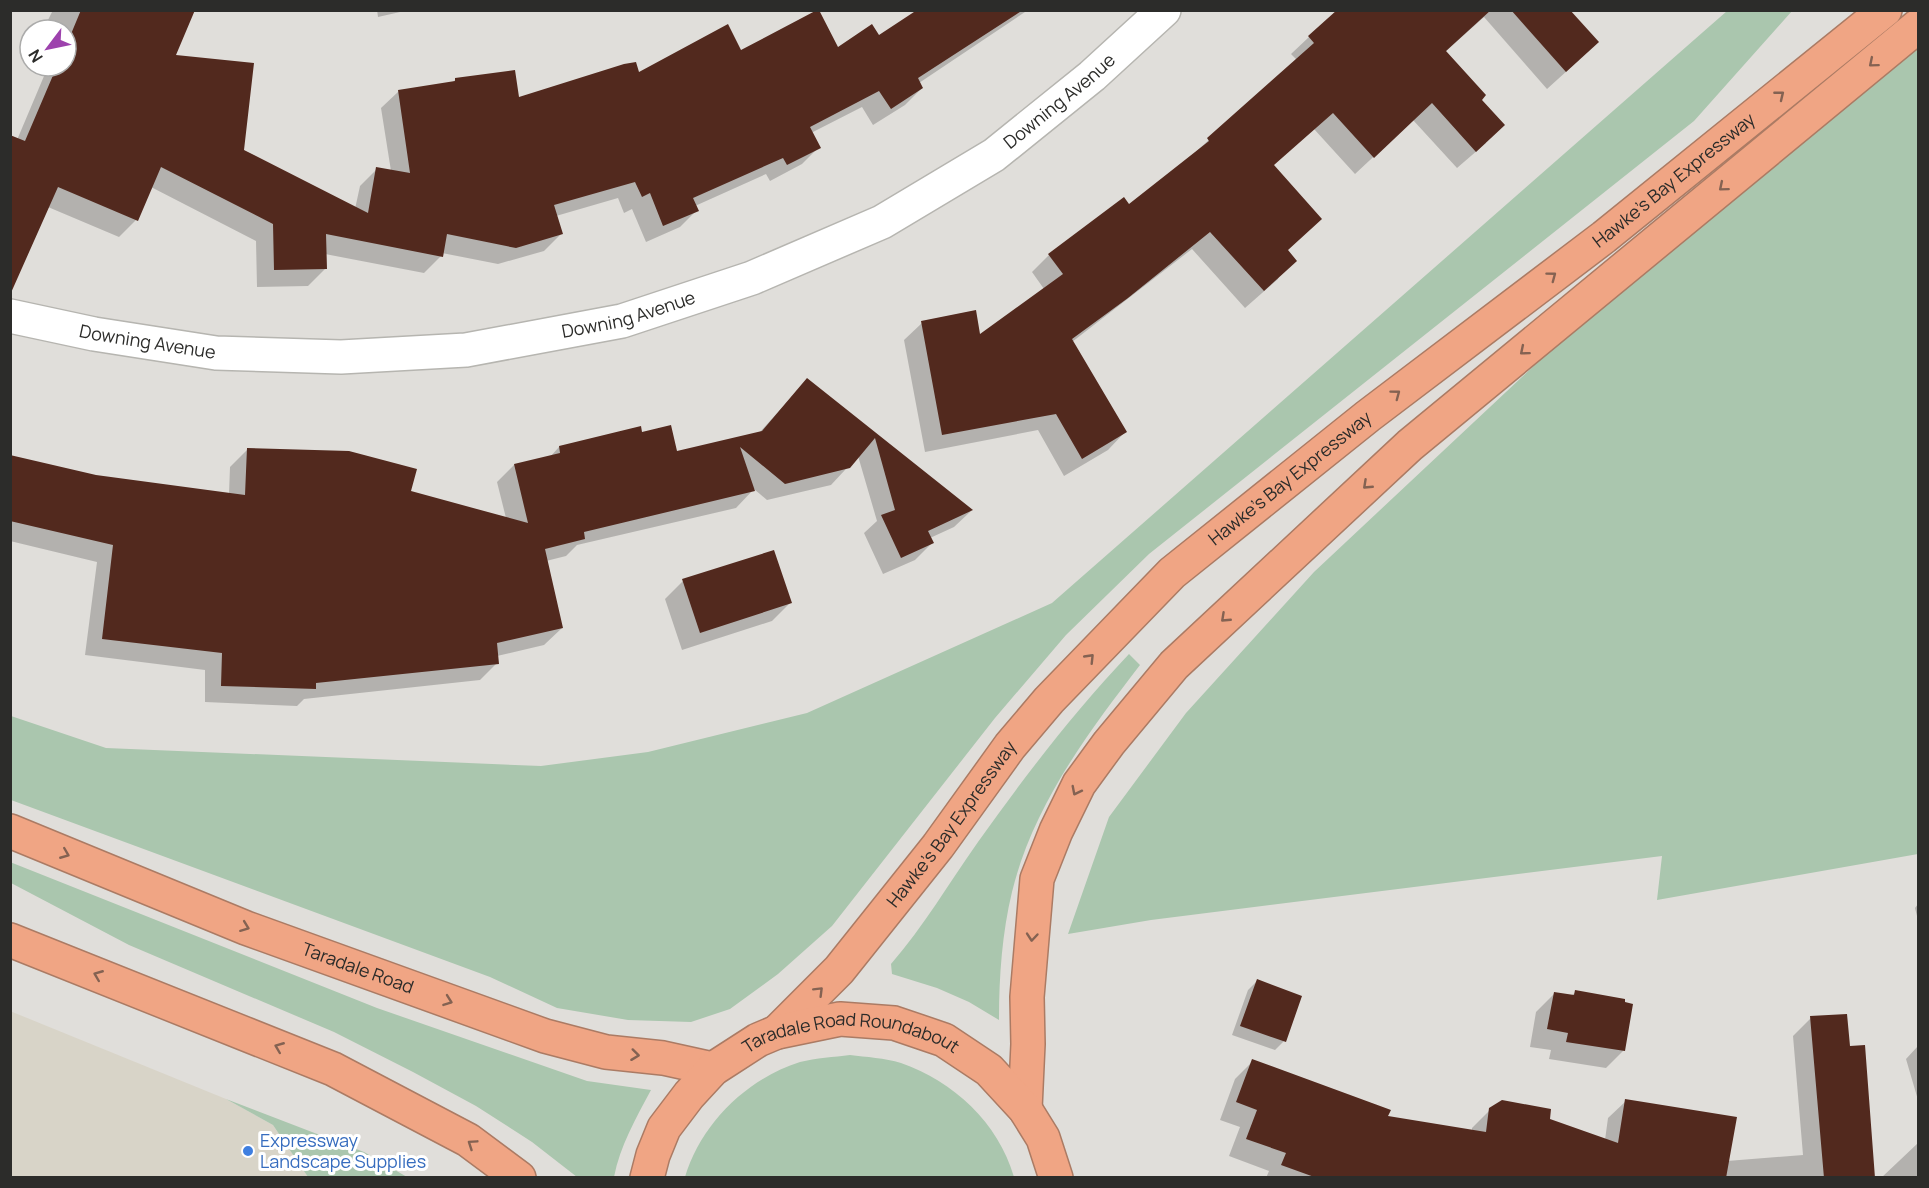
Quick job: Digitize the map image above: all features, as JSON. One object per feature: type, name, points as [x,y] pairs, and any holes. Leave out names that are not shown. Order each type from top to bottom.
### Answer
[{"type":"highway","name":"Hawke's Bay Expressway","points":[[777,1032],[839,970],[938,846],[1010,746],[1043,708],[1172,573],[1368,416],[1613,230],[1885,10]]},
{"type":"highway","name":"Hawke's Bay Expressway","points":[[1025,1109],[1028,1044],[1027,997],[1037,879],[1056,831],[1079,784],[1109,743],[1174,665],[1410,445],[1918,26]]},
{"type":"highway","name":"Taradale Road","points":[[10,831],[246,928],[544,1036],[606,1052],[663,1058],[713,1069]]},
{"type":"highway","points":[[10,940],[333,1069],[468,1140],[519,1178]]},
{"type":"highway","name":"Taradale Road Roundabout","points":[[647,1178],[664,1128],[689,1095],[713,1069],[758,1040],[777,1032],[840,1019],[894,1023],[944,1040],[989,1070],[1025,1109],[1043,1138],[1056,1178]]},
{"type":"street","name":"Downing Avenue","points":[[10,316],[94,334],[216,353],[341,357],[466,350],[622,321],[752,278],[882,222],[994,155],[1092,76],[1164,10]]},
{"type":"shaded area","points":[[10,1011],[226,1099],[273,1125],[308,1177],[11,1177]]},
{"type":"green space","points":[[1727,11],[1792,11],[1694,121],[1149,554],[1066,635],[995,718],[832,926],[778,974],[730,1009],[691,1022],[628,1020],[557,1008],[490,977],[11,800],[11,716],[106,748],[541,766],[648,752],[807,713],[1052,603]]},
{"type":"green space","points":[[1918,43],[1918,854],[1657,900],[1662,856],[1151,920],[1068,934],[1109,817],[1186,713],[1314,572],[1571,331]]},
{"type":"green space","points":[[1129,654],[1140,665],[1064,772],[1033,830],[1021,860],[1003,939],[999,1020],[969,1002],[937,988],[892,974],[891,964],[925,920],[1014,793],[1069,722]]},
{"type":"green space","points":[[10,862],[377,1008],[587,1081],[651,1090],[624,1143],[614,1177],[577,1177],[532,1142],[476,1106],[413,1072],[334,1032],[129,945],[11,883]]},
{"type":"green space","points":[[850,1055],[901,1063],[939,1081],[956,1093],[971,1106],[997,1139],[1014,1177],[685,1177],[702,1139],[728,1106],[744,1092],[780,1070],[800,1062]]},
{"type":"green space","points":[[226,1099],[364,1152],[407,1177],[308,1177],[273,1125]]},
{"type":"building","points":[[81,10],[195,10],[176,55],[254,63],[244,150],[368,213],[376,167],[410,173],[398,90],[455,81],[455,78],[515,70],[519,97],[624,64],[636,62],[639,72],[728,24],[741,50],[817,10],[838,47],[872,24],[879,35],[917,10],[1023,10],[918,78],[923,88],[891,109],[879,91],[810,127],[821,148],[787,165],[783,158],[693,198],[699,211],[663,226],[650,193],[642,197],[635,182],[554,205],[563,234],[516,248],[447,234],[443,257],[326,234],[327,269],[274,270],[273,224],[161,167],[138,221],[58,187],[10,295],[10,135],[25,141],[52,78],[78,78],[78,18]]},
{"type":"building","points":[[1337,10],[1491,10],[1446,51],[1486,95],[1482,100],[1505,125],[1476,152],[1432,103],[1374,158],[1333,113],[1274,165],[1322,219],[1288,250],[1297,261],[1264,291],[1210,232],[1128,298],[1072,339],[1127,432],[1082,459],[1056,414],[942,435],[921,321],[976,310],[980,334],[1063,274],[1048,254],[1124,197],[1129,204],[1209,141],[1207,138],[1314,43],[1308,36]]},
{"type":"building","points":[[1511,10],[1570,10],[1599,42],[1566,72]]},
{"type":"building","points":[[807,378],[973,510],[928,531],[934,543],[901,558],[881,515],[895,510],[875,438],[850,468],[785,484],[740,447],[755,491],[584,532],[585,539],[545,549],[563,628],[497,643],[499,664],[316,683],[316,689],[221,686],[222,653],[102,639],[113,545],[10,521],[10,455],[96,475],[245,495],[247,448],[349,451],[417,469],[411,491],[528,523],[514,464],[560,453],[559,446],[641,426],[642,432],[671,425],[677,451],[762,431]]},
{"type":"building","points":[[774,550],[792,603],[700,633],[682,579]]},
{"type":"building","points":[[1257,979],[1302,996],[1286,1042],[1240,1026]]},
{"type":"building","points":[[1575,990],[1625,999],[1625,1002],[1633,1004],[1625,1051],[1566,1042],[1568,1033],[1547,1029],[1554,992],[1574,995]]},
{"type":"building","points":[[1847,1014],[1850,1046],[1865,1045],[1875,1178],[1824,1178],[1810,1016]]},
{"type":"building","points":[[1252,1059],[1391,1110],[1388,1116],[1486,1132],[1489,1108],[1502,1100],[1551,1109],[1550,1119],[1618,1143],[1625,1099],[1737,1117],[1726,1178],[1317,1178],[1281,1165],[1286,1153],[1246,1139],[1257,1110],[1236,1102]]},
{"type":"place","name":"Expressway Landscape Supplies","points":[[248,1151]]}]
